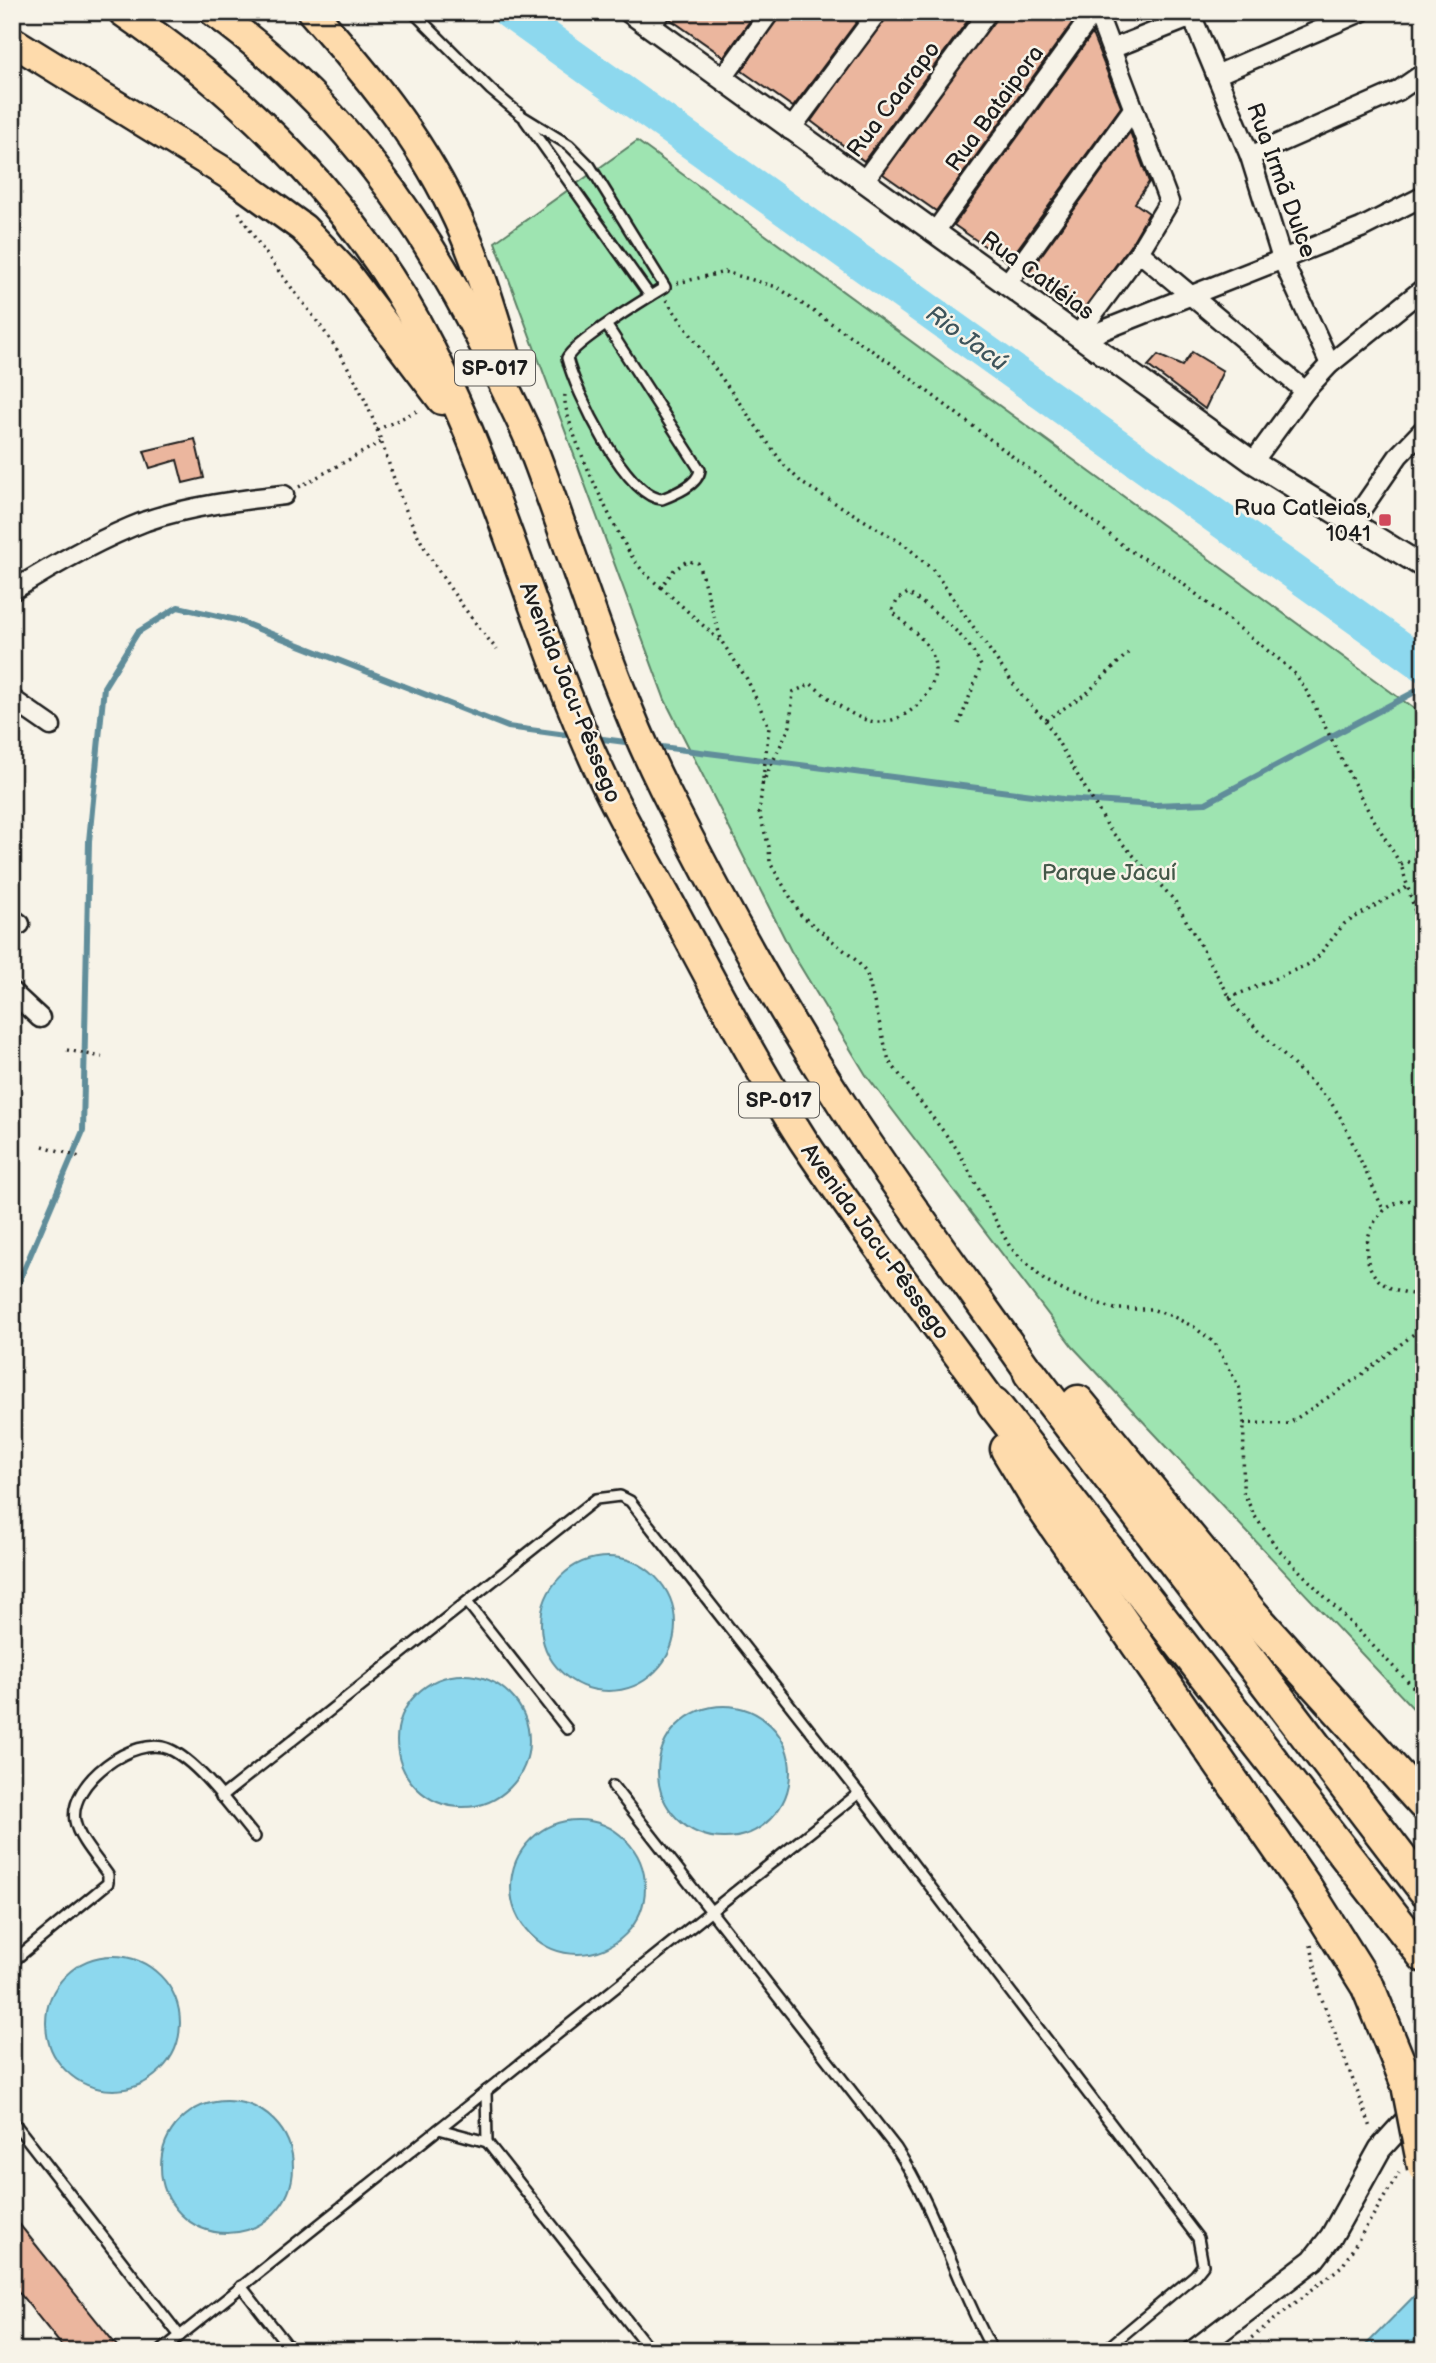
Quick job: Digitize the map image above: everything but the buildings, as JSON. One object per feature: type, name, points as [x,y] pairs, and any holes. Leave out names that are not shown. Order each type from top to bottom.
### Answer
[{"type":"highway","name":"Avenida Jacu-Pêssego","points":[[123,12],[214,78],[264,125],[325,190],[397,291],[430,348],[471,439],[601,774],[711,980],[798,1130],[993,1404]]},
{"type":"highway","name":"Avenida Jacu-Pêssego","points":[[214,12],[258,44],[296,78],[361,150],[416,224],[471,318],[528,437],[624,697],[661,783],[756,963],[845,1110],[1030,1373]]},
{"type":"highway","points":[[312,12],[361,67],[406,128],[452,206],[481,273],[528,437]]},
{"type":"highway","points":[[12,41],[50,67],[231,176],[303,228],[325,248],[471,439]]},
{"type":"highway","points":[[12,61],[50,67]]},
{"type":"highway","points":[[1030,1373],[1077,1401],[1251,1613],[1424,1804]]},
{"type":"highway","points":[[1030,1373],[1424,1889]]},
{"type":"highway","points":[[993,1404],[1423,1955]]},
{"type":"highway","points":[[993,1404],[1003,1444],[1039,1502],[1298,1876],[1368,1987],[1408,2085],[1424,2167]]},
{"type":"street","name":"Rua Catléias","points":[[630,12],[656,19],[723,78],[790,130],[1253,463],[1424,567]]},
{"type":"street","points":[[723,78],[770,12]]},
{"type":"street","points":[[790,130],[878,12]]},
{"type":"street","name":"Rua Caarapo","points":[[863,182],[988,12]]},
{"type":"street","points":[[1079,337],[1139,252],[1169,202],[1095,12]]},
{"type":"street","name":"Rua Bataipora","points":[[934,233],[1095,12]]},
{"type":"street","points":[[1216,75],[1362,12]]},
{"type":"street","points":[[1111,49],[1191,15]]},
{"type":"street","name":"Rua Irmã Dulce","points":[[1191,15],[1250,156],[1282,259],[1330,364]]},
{"type":"street","points":[[1250,156],[1398,91],[1424,73]]},
{"type":"street","points":[[1006,285],[1133,109]]},
{"type":"street","points":[[1079,337],[1389,216],[1424,196]]},
{"type":"street","points":[[1139,252],[1305,391]]},
{"type":"street","points":[[1253,463],[1305,391],[1330,364],[1424,288]]},
{"type":"street","points":[[1352,523],[1399,455],[1424,429]]},
{"type":"street","points":[[12,591],[98,542],[148,521],[284,495]]},
{"type":"street","points":[[12,699],[51,726]]},
{"type":"street","points":[[12,992],[40,1018]]},
{"type":"street","points":[[1194,2351],[1313,2260],[1331,2236],[1380,2149],[1424,2101]]},
{"type":"lane","points":[[413,12],[463,65],[522,116],[569,145],[590,166],[658,291]]},
{"type":"lane","points":[[522,116],[658,291]]},
{"type":"lane","points":[[607,326],[698,466],[699,476],[662,499],[645,494],[625,472],[603,436],[572,373],[568,355],[607,326],[658,291]]},
{"type":"lane","points":[[222,1797],[596,1499],[620,1496],[630,1500],[859,1793],[1198,2238],[1203,2265],[1195,2275],[1104,2351]]},
{"type":"lane","points":[[467,1602],[567,1729]]},
{"type":"lane","points":[[12,1962],[108,1883],[108,1875],[75,1823],[74,1804],[96,1773],[116,1759],[153,1746],[168,1748],[188,1762],[255,1837]]},
{"type":"lane","points":[[613,1786],[713,1910],[913,2174],[993,2351]]},
{"type":"lane","points":[[161,2351],[859,1793]]},
{"type":"lane","points":[[486,2091],[487,2142]]},
{"type":"lane","points":[[12,2120],[180,2336]]},
{"type":"lane","points":[[439,2129],[487,2142],[651,2351]]},
{"type":"lane","points":[[241,2286],[292,2351]]},
{"type":"path","points":[[231,176],[233,203],[252,236],[314,313],[341,355],[377,430],[401,499],[433,565],[498,650]]},
{"type":"path","points":[[1383,1209],[1342,1120],[1330,1101],[1255,1030],[1229,998],[1175,901],[1110,830],[1079,783],[1045,720],[1022,696],[934,571],[905,545],[803,483],[783,464],[658,291],[708,274],[725,272],[777,287],[889,362],[1037,475],[1127,549],[1168,572],[1296,675],[1309,695],[1365,805],[1401,865],[1424,940]]},
{"type":"path","points":[[572,373],[564,399],[577,438],[613,524],[650,579],[722,642],[747,679],[769,727],[759,813],[771,863],[792,904],[801,915],[857,961],[867,974],[889,1061],[957,1149],[1010,1247],[1045,1281],[1068,1293],[1115,1309],[1151,1309],[1194,1327],[1215,1343],[1239,1387],[1243,1423],[1243,1491],[1265,1533],[1424,1698]]},
{"type":"path","points":[[377,430],[441,400]]},
{"type":"path","points":[[284,495],[382,442]]},
{"type":"path","points":[[661,587],[674,570],[687,561],[698,563],[722,642]]},
{"type":"path","points":[[760,789],[790,726],[793,692],[811,684],[838,706],[874,722],[896,718],[927,696],[936,676],[932,653],[892,611],[898,599],[908,593],[956,632],[976,655],[981,666],[959,724]]},
{"type":"path","points":[[1045,720],[1087,693],[1128,653]]},
{"type":"path","points":[[1401,865],[1424,856]]},
{"type":"path","points":[[1229,998],[1307,965],[1328,946],[1344,924],[1407,887]]},
{"type":"path","points":[[67,1050],[102,1057]]},
{"type":"path","points":[[43,1146],[83,1158]]},
{"type":"path","points":[[1424,1202],[1411,1199],[1383,1209],[1366,1234],[1368,1264],[1387,1288],[1416,1295],[1424,1292]]},
{"type":"path","points":[[1243,1423],[1288,1424],[1360,1376],[1424,1326]]},
{"type":"path","points":[[1308,1932],[1320,1994],[1392,2181]]},
{"type":"green space","name":"Parque Jacuí","points":[[637,141],[1424,716],[1424,1720],[1073,1347],[866,1075],[791,951],[665,700],[495,242]]},
{"type":"water","points":[[608,1557],[633,1563],[655,1577],[669,1599],[675,1624],[669,1649],[655,1671],[633,1685],[608,1691],[583,1685],[561,1671],[547,1649],[541,1624],[547,1599],[561,1577],[583,1563]]},
{"type":"water","points":[[463,1675],[488,1680],[510,1694],[524,1716],[529,1741],[524,1766],[510,1788],[488,1802],[463,1807],[438,1802],[416,1788],[402,1766],[397,1741],[402,1716],[416,1694],[438,1680]]},
{"type":"water","points":[[724,1706],[749,1711],[771,1725],[785,1747],[790,1772],[785,1797],[771,1819],[749,1833],[724,1838],[699,1833],[677,1819],[663,1797],[658,1772],[663,1747],[677,1725],[699,1711]]},
{"type":"water","points":[[578,1820],[603,1826],[625,1840],[639,1862],[645,1887],[639,1912],[625,1934],[603,1948],[578,1954],[553,1948],[531,1934],[517,1912],[511,1887],[517,1862],[531,1840],[553,1826]]},
{"type":"water","points":[[113,1956],[138,1962],[160,1976],[174,1998],[180,2023],[174,2048],[160,2070],[138,2084],[113,2090],[88,2084],[66,2070],[52,2048],[46,2023],[52,1998],[66,1976],[88,1962]]},
{"type":"water","points":[[227,2101],[252,2106],[274,2120],[288,2142],[293,2167],[288,2192],[274,2214],[252,2228],[227,2233],[202,2228],[180,2214],[166,2192],[161,2167],[166,2142],[180,2120],[202,2106]]},
{"type":"water","points":[[1424,2286],[1424,2351],[1360,2351]]},
{"type":"waterway","name":"Rio Jacú","points":[[510,12],[1424,665]]},
{"type":"waterway","points":[[12,1298],[83,1131],[89,841],[104,687],[138,632],[178,607],[236,620],[508,727],[574,736]]},
{"type":"waterway","points":[[654,746],[1063,799],[1155,805],[1206,803],[1424,687]]},
{"type":"waterway","points":[[595,738],[633,743]]},
{"type":"place","name":"Rua Catleias, 1041","points":[[1385,520]]}]
